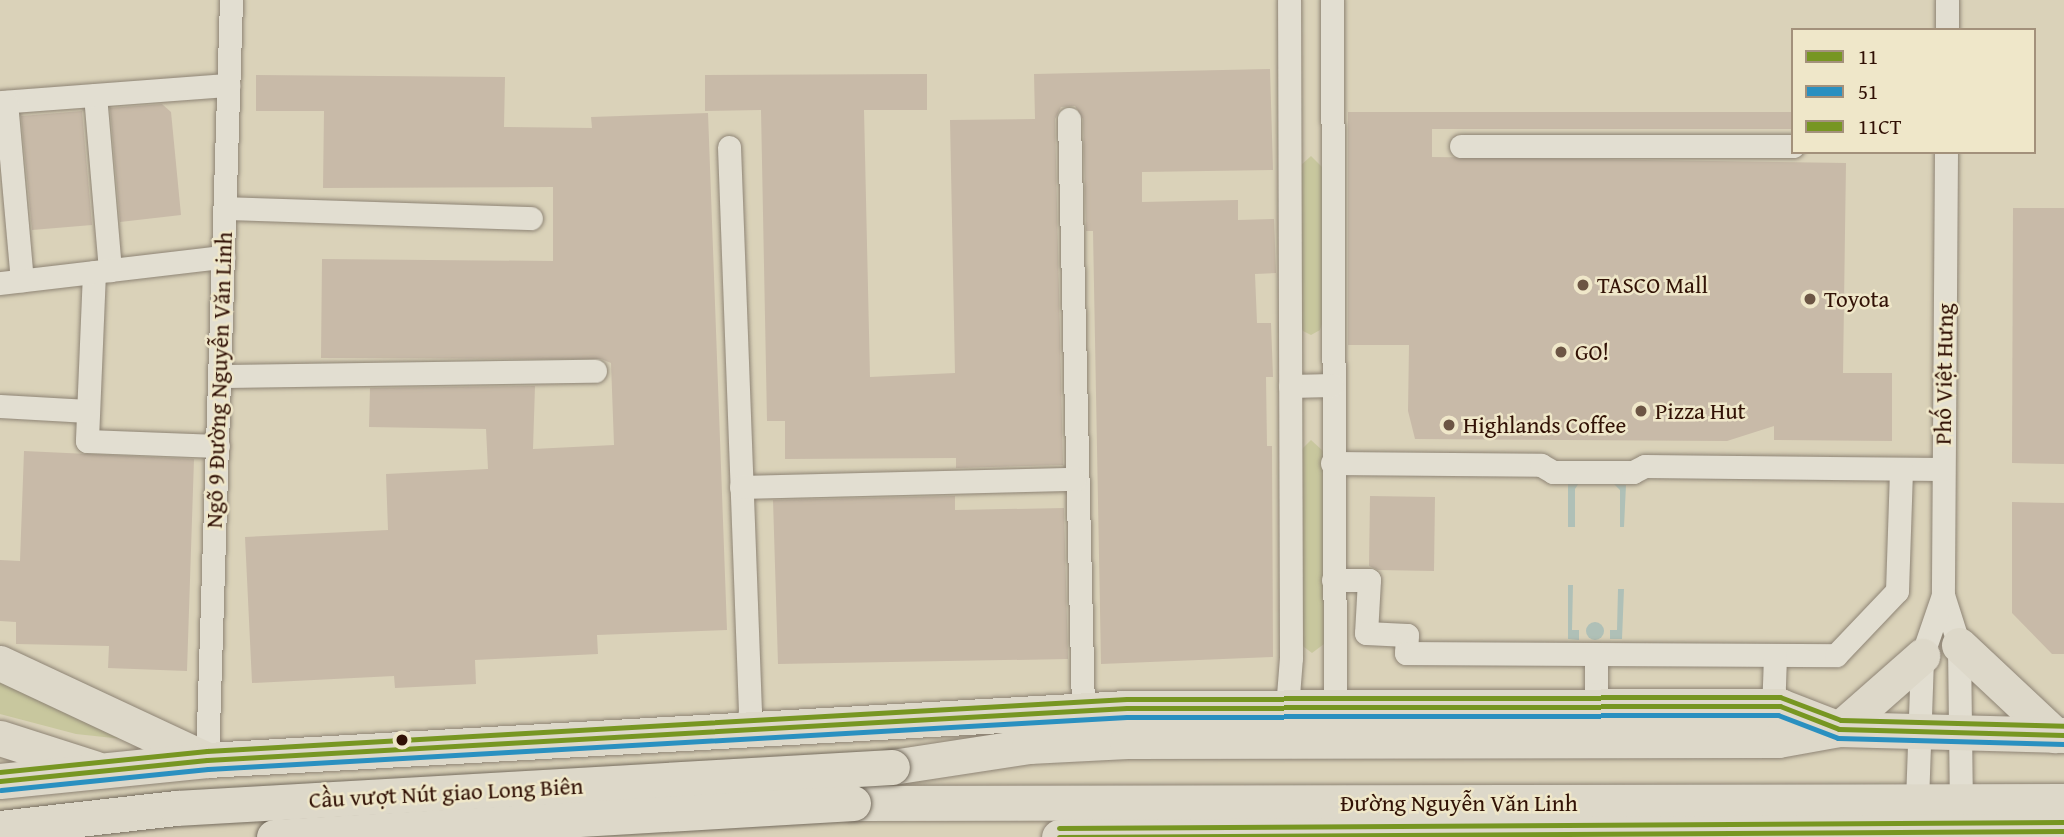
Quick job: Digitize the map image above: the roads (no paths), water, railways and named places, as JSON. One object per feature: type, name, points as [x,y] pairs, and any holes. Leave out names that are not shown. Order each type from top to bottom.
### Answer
[{"type":"highway","points":[[1959,645],[2060,735]]},
{"type":"highway","points":[[1839,729],[1922,656]]},
{"type":"highway","points":[[0,663],[207,760]]},
{"type":"highway","points":[[1335,724],[1604,707],[1780,706],[1839,729]]},
{"type":"highway","points":[[0,781],[207,760],[1083,710],[1286,724],[1778,740],[1839,729],[2060,735]]},
{"type":"highway","points":[[885,720],[1029,746],[1286,724]]},
{"type":"highway","points":[[0,738],[111,769]]},
{"type":"highway","name":"Cầu vượt Nút giao Long Biên","points":[[0,828],[176,808],[892,767],[1029,746]]},
{"type":"highway","points":[[76,837],[74,825],[79,802],[92,782],[111,769]]},
{"type":"highway","name":"Đường Nguyễn Văn Linh","points":[[1059,837],[1581,818],[1917,802],[2064,801]]},
{"type":"highway","name":"Cầu vượt Nút giao Long Biên","points":[[274,837],[853,803]]},
{"type":"highway","name":"Đường Nguyễn Văn Linh","points":[[853,803],[2064,831]]},
{"type":"street","name":"Ngõ 9 Đường Nguyễn Văn Linh","points":[[207,760],[231,0]]},
{"type":"street","points":[[1286,724],[1291,658],[1289,0]]},
{"type":"street","points":[[1332,0],[1335,724]]},
{"type":"street","points":[[1947,0],[1947,28]]},
{"type":"street","points":[[223,257],[11,281],[3,102],[228,85]]},
{"type":"street","points":[[95,95],[102,271],[87,441],[218,446]]},
{"type":"street","points":[[1069,119],[1075,479],[1083,710]]},
{"type":"street","points":[[1461,146],[1791,146]]},
{"type":"street","points":[[729,147],[750,712],[746,728]]},
{"type":"street","name":"Phố Việt Hưng","points":[[1946,154],[1944,595],[1959,645],[1961,802]]},
{"type":"street","points":[[225,208],[531,218]]},
{"type":"street","points":[[220,376],[595,371]]},
{"type":"street","points":[[1290,386],[1332,385]]},
{"type":"street","points":[[0,406],[88,411]]},
{"type":"street","points":[[1332,463],[1541,466],[1552,458],[1634,459],[1645,466],[1943,469]]},
{"type":"street","points":[[1333,580],[1369,580],[1366,634],[1407,635],[1406,653],[1836,655],[1897,591],[1901,469]]},
{"type":"street","points":[[741,487],[1075,479]]},
{"type":"street","name":"Phố Việt Hưng","points":[[1917,802],[1922,656],[1944,595]]},
{"type":"street","points":[[1596,654],[1596,694],[1604,707]]},
{"type":"street","points":[[1775,656],[1774,692],[1780,706]]},
{"type":"place","name":"TASCO Mall","points":[[1583,285]]},
{"type":"place","name":"Toyota","points":[[1810,299]]},
{"type":"place","name":"GO!","points":[[1561,352]]},
{"type":"place","name":"Pizza Hut","points":[[1641,411]]},
{"type":"place","name":"Highlands Coffee","points":[[1449,425]]}]
